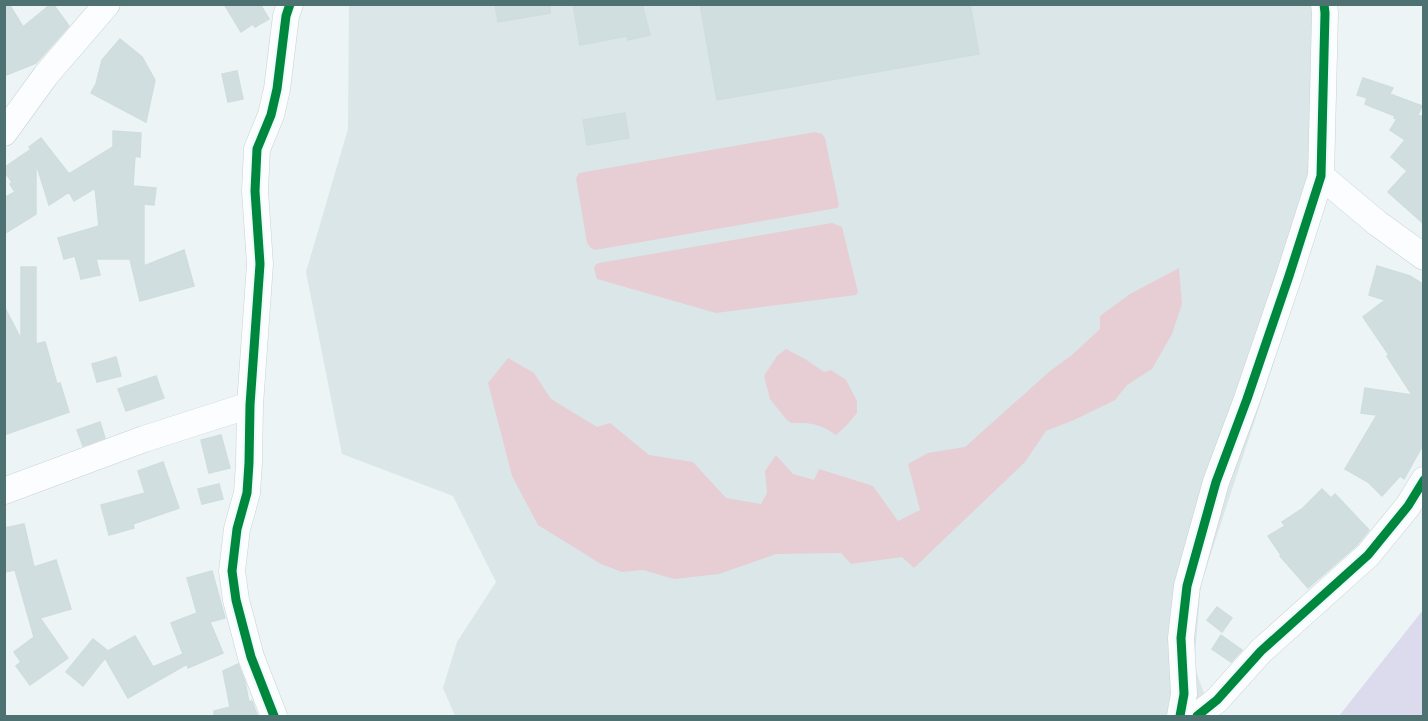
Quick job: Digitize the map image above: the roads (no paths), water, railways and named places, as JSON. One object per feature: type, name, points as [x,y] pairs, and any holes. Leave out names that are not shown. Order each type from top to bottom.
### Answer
[{"type":"street","points":[[4,133],[46,75],[107,4]]},
{"type":"street","points":[[274,717],[251,657],[236,600],[232,571],[237,529],[247,493],[250,405],[260,264],[255,191],[257,149],[271,115],[277,88],[286,16],[290,4]]},
{"type":"street","points":[[1180,717],[1184,694],[1181,638],[1187,586],[1216,482],[1247,399],[1321,176],[1324,4]]},
{"type":"street","points":[[1321,176],[1377,223],[1424,257]]},
{"type":"street","points":[[4,491],[144,439],[250,405]]},
{"type":"street","points":[[1197,717],[1217,700],[1261,651],[1368,555],[1408,506],[1424,480]]}]
